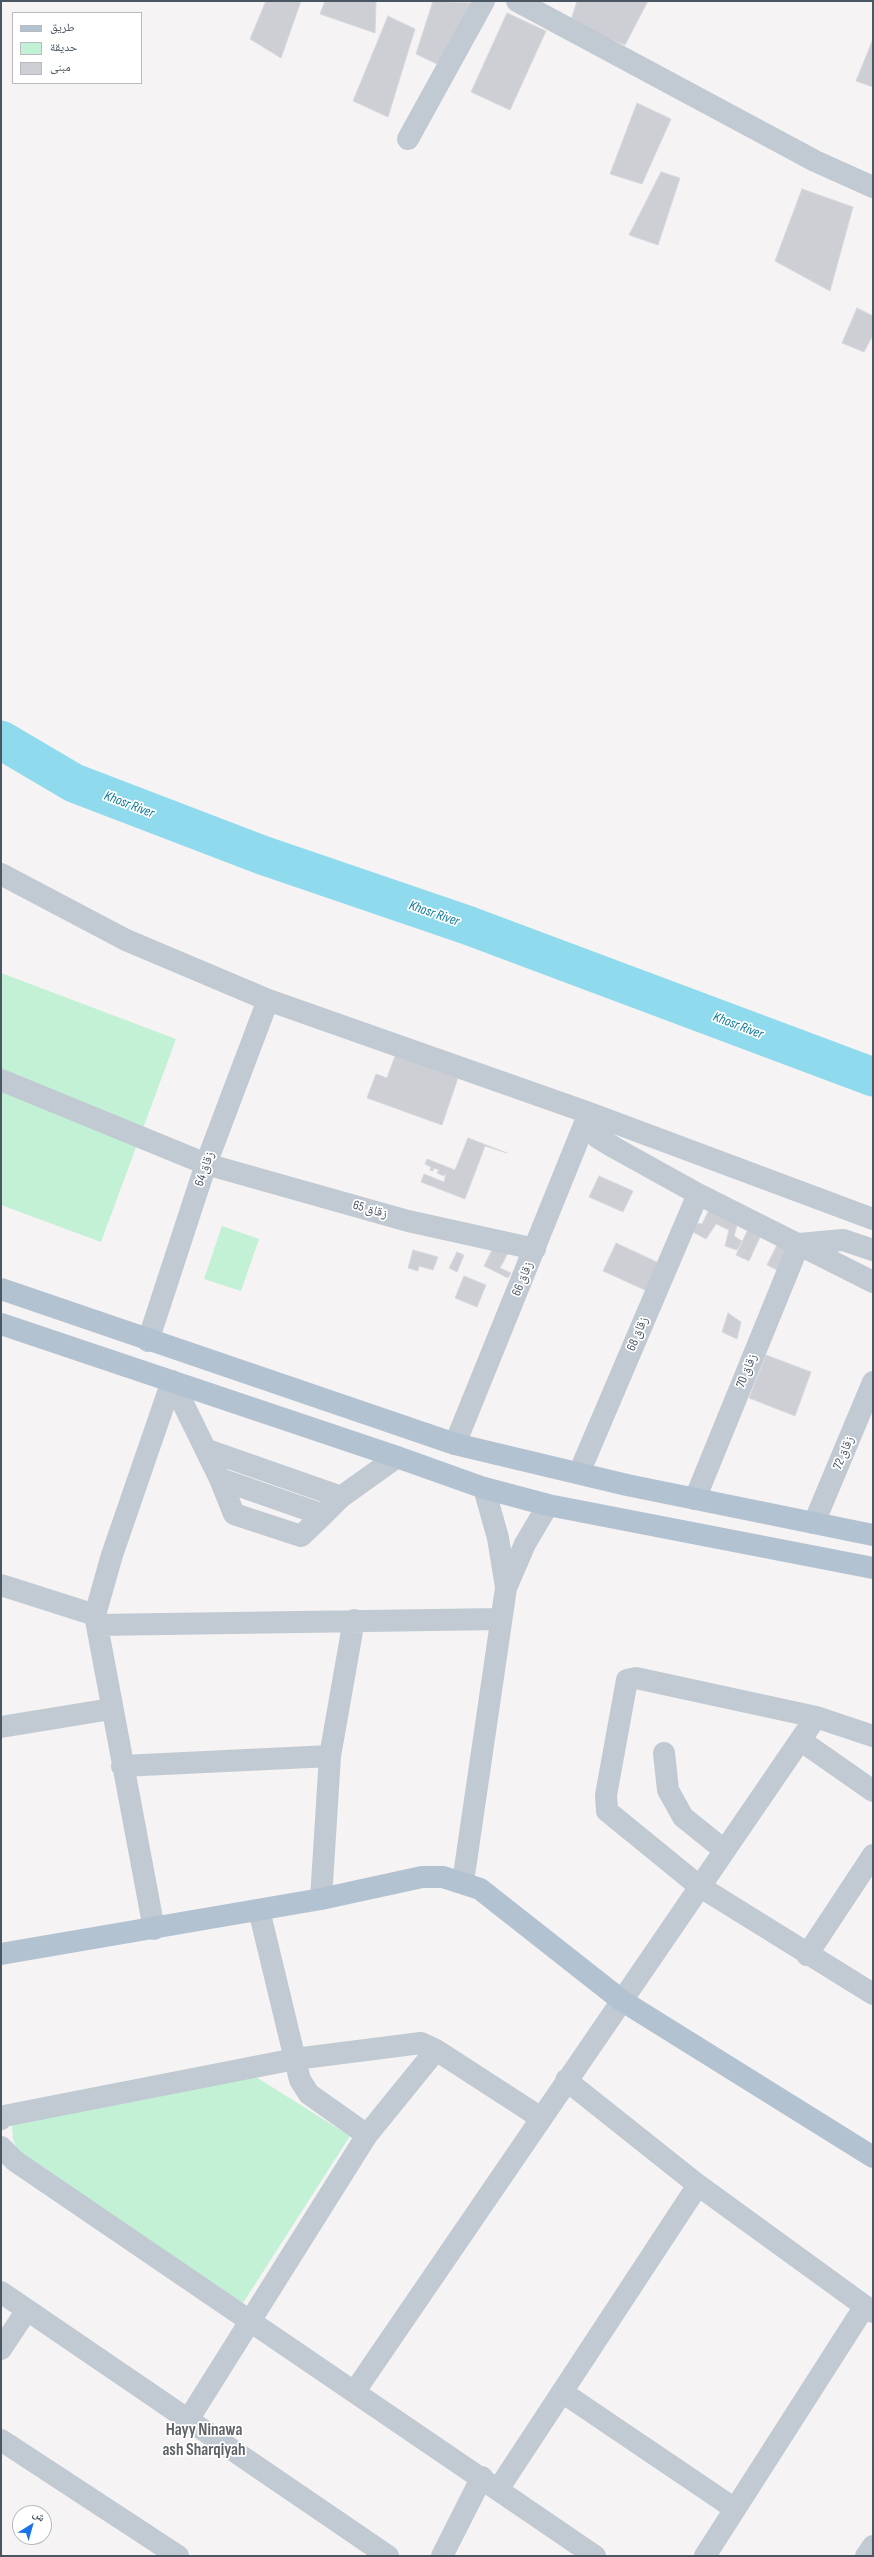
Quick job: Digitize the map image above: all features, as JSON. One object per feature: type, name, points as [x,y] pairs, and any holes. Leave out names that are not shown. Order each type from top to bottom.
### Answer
[{"type":"main road","points":[[1,1289],[148,1341],[455,1444],[695,1499],[873,1535]]},
{"type":"main road","points":[[1,1324],[397,1457],[484,1488],[548,1505],[873,1568]]},
{"type":"main road","points":[[1,1954],[154,1929],[321,1899],[422,1877],[443,1877],[463,1882],[480,1890],[621,2000],[873,2157]]},
{"type":"street","points":[[408,139],[484,1]]},
{"type":"street","points":[[517,1],[815,161],[873,187]]},
{"type":"street","points":[[1,874],[126,940],[268,1000],[589,1112],[873,1219]]},
{"type":"street","name":"زقاق 64","points":[[148,1341],[206,1164],[268,1000]]},
{"type":"street","name":"زقاق 65","points":[[1,1080],[206,1164],[408,1221],[535,1249]]},
{"type":"street","points":[[589,1112],[597,1137],[698,1194],[873,1282]]},
{"type":"street","name":"زقاق 66","points":[[455,1444],[535,1249],[589,1112]]},
{"type":"street","name":"زقاق 68","points":[[579,1473],[698,1194]]},
{"type":"street","points":[[799,1244],[843,1240],[873,1250]]},
{"type":"street","name":"زقاق 70","points":[[695,1499],[799,1244]]},
{"type":"street","points":[[172,1381],[207,1450],[234,1514],[301,1536],[341,1497],[397,1457]]},
{"type":"street","points":[[154,1929],[111,1709],[96,1620],[112,1554],[172,1381]]},
{"type":"street","name":"زقاق 72","points":[[814,1523],[873,1382]]},
{"type":"street","points":[[207,1450],[341,1497]]},
{"type":"street","points":[[484,1488],[498,1538],[506,1588]]},
{"type":"street","points":[[463,1882],[506,1588],[525,1544],[548,1505]]},
{"type":"street","points":[[1,1584],[96,1620],[501,1619]]},
{"type":"street","points":[[321,1899],[330,1756],[354,1620]]},
{"type":"street","points":[[873,1736],[816,1717],[636,1678],[627,1680],[606,1795],[607,1811],[699,1886],[807,1955],[873,1994]]},
{"type":"street","points":[[1,1727],[111,1709]]},
{"type":"street","points":[[355,2391],[566,2080],[816,1717]]},
{"type":"street","points":[[800,1740],[873,1791]]},
{"type":"street","points":[[664,1753],[668,1790],[684,1818],[724,1850]]},
{"type":"street","points":[[122,1766],[330,1756]]},
{"type":"street","points":[[807,1955],[872,1860]]},
{"type":"street","points":[[259,1910],[300,2080],[309,2094],[367,2135]]},
{"type":"street","points":[[1,2118],[4,2116],[295,2059],[421,2042],[436,2050],[541,2118]]},
{"type":"street","points":[[188,2420],[367,2135],[436,2050]]},
{"type":"street","points":[[566,2080],[698,2185],[869,2309],[705,2556]]},
{"type":"street","points":[[1,2147],[15,2161],[249,2322],[355,2391],[595,2556]]},
{"type":"street","points":[[442,2556],[490,2483],[562,2392],[698,2185]]},
{"type":"street","points":[[1,2292],[380,2554]]},
{"type":"street","points":[[1,2349],[27,2310]]},
{"type":"street","points":[[562,2392],[735,2509]]},
{"type":"street","points":[[1,2440],[178,2556]]},
{"type":"street","points":[[866,2556],[873,2546]]},
{"type":"green space","points":[[1,973],[176,1039],[101,1242],[1,1205]]},
{"type":"green space","points":[[222,1226],[259,1239],[241,1291],[204,1279]]},
{"type":"green space","points":[[256,2077],[350,2136],[243,2303],[19,2155],[13,2139],[12,2125]]},
{"type":"building","points":[[266,1],[301,1],[281,58],[250,39]]},
{"type":"building","points":[[325,1],[376,1],[375,33],[320,14]]},
{"type":"building","points":[[433,1],[472,3],[443,67],[416,54]]},
{"type":"building","points":[[577,1],[648,1],[625,45],[570,23]]},
{"type":"building","points":[[507,13],[546,31],[510,110],[471,92]]},
{"type":"building","points":[[388,16],[415,29],[388,117],[353,101]]},
{"type":"building","points":[[873,39],[873,87],[856,81]]},
{"type":"building","points":[[637,103],[671,119],[642,184],[610,174]]},
{"type":"building","points":[[661,172],[680,178],[658,245],[629,235]]},
{"type":"building","points":[[802,189],[853,207],[830,291],[775,261]]},
{"type":"building","points":[[857,308],[873,316],[873,335],[864,352],[842,343]]},
{"type":"building","points":[[395,1056],[458,1078],[442,1125],[367,1098],[376,1074],[387,1078]]},
{"type":"building","points":[[468,1138],[507,1153],[485,1146],[465,1199],[421,1182],[424,1174],[444,1182],[446,1173],[444,1176],[437,1173],[439,1170],[434,1168],[433,1171],[430,1170],[431,1167],[425,1164],[427,1159],[455,1170]]},
{"type":"building","points":[[599,1176],[633,1191],[623,1212],[589,1197]]},
{"type":"building","points":[[711,1206],[739,1219],[734,1236],[742,1241],[737,1250],[725,1246],[729,1230],[716,1224],[706,1239],[693,1232],[697,1223],[702,1224]]},
{"type":"building","points":[[751,1223],[794,1244],[781,1272],[767,1265],[778,1243],[761,1235],[749,1261],[736,1255]]},
{"type":"building","points":[[616,1243],[659,1263],[647,1291],[603,1271]]},
{"type":"building","points":[[494,1246],[508,1253],[500,1268],[511,1273],[508,1278],[484,1266]]},
{"type":"building","points":[[413,1250],[438,1257],[433,1270],[419,1266],[418,1271],[408,1268]]},
{"type":"building","points":[[457,1252],[464,1255],[457,1272],[449,1268]]},
{"type":"building","points":[[464,1276],[486,1285],[477,1307],[455,1298]]},
{"type":"building","points":[[728,1313],[741,1322],[737,1339],[722,1332]]},
{"type":"building","points":[[766,1355],[811,1372],[795,1416],[749,1398]]},
{"type":"waterway","name":"Khosr River","points":[[1,740],[74,783],[262,855],[467,925],[873,1077]]},
{"type":"district","name":"Hayy Ninawa ash Sharqiyah","points":[[204,2441]]}]
